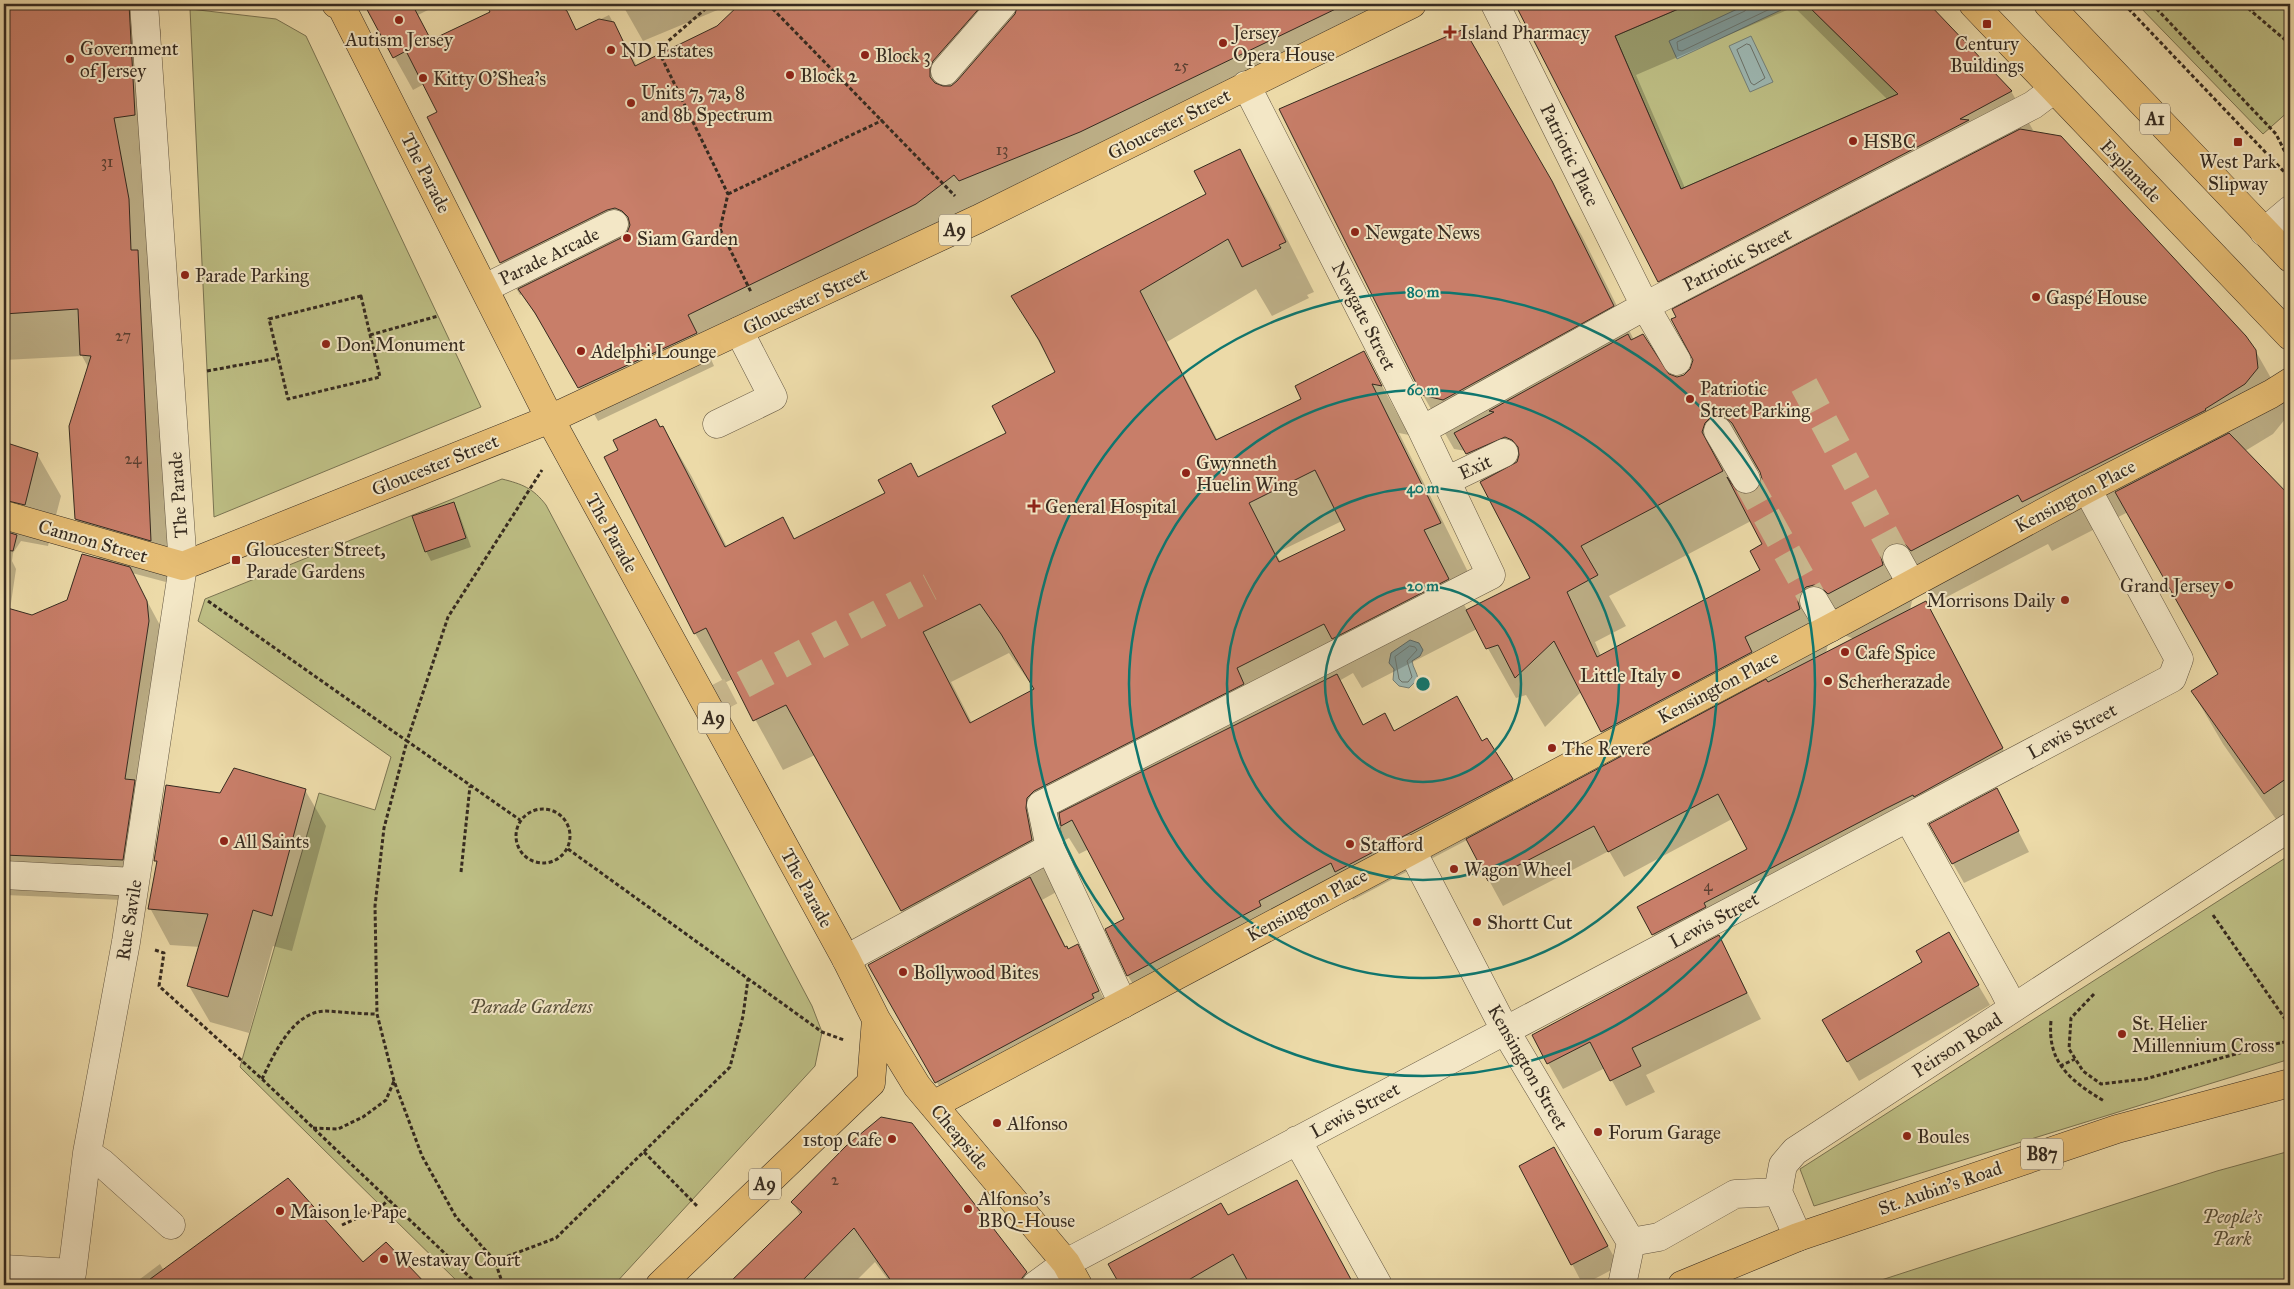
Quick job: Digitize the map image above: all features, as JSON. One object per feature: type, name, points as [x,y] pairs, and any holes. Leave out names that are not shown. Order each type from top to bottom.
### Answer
[{"type":"main road","name":"The Parade","points":[[336,4],[342,6],[550,419],[899,1058]]},
{"type":"main road","name":"Gloucester Street","points":[[183,566],[550,419],[978,220],[1412,4]]},
{"type":"main road","name":"Esplanade","points":[[1973,4],[2053,90],[2290,336]]},
{"type":"main road","name":"A1","points":[[2048,4],[2290,258]]},
{"type":"main road","name":"Kensington Place","points":[[925,1096],[1123,1004],[1411,849],[1830,628],[2087,489],[2271,394],[2290,382]]},
{"type":"main road","name":"Cannon Street","points":[[4,515],[183,566]]},
{"type":"main road","points":[[876,1019],[871,1084],[925,1096]]},
{"type":"main road","name":"Cheapside","points":[[899,1058],[925,1096],[1072,1274]]},
{"type":"main road","name":"St. Aubin's Road","points":[[1682,1285],[1798,1237],[2117,1128],[2290,1082]]},
{"type":"main road","name":"A9","points":[[660,1285],[871,1084]]},
{"type":"street","name":"The Parade","points":[[144,4],[183,566]]},
{"type":"street","points":[[945,71],[1003,4]]},
{"type":"street","name":"Patriotic Place","points":[[1494,4],[1645,306],[1677,362]]},
{"type":"street","name":"Newgate Street","points":[[1050,848],[1042,805],[1491,575],[1422,430],[1246,86]]},
{"type":"street","name":"Patriotic Street","points":[[1422,430],[1645,306],[2033,105],[2053,90]]},
{"type":"street","points":[[2264,232],[2290,210]]},
{"type":"street","name":"Parade Arcade","points":[[485,288],[614,224]]},
{"type":"street","points":[[717,424],[773,397],[739,331]]},
{"type":"street","points":[[1718,431],[1746,479]]},
{"type":"street","name":"Exit","points":[[1446,481],[1504,454]]},
{"type":"street","name":"Lewis Street","points":[[1036,1285],[1072,1274],[1297,1140],[2172,678],[2179,659],[2087,489]]},
{"type":"street","points":[[1897,558],[1911,583]]},
{"type":"street","name":"Rue Savile","points":[[77,1279],[87,1153],[135,882],[183,566]]},
{"type":"street","points":[[1814,601],[1830,628]]},
{"type":"street","points":[[1908,818],[2013,1008]]},
{"type":"street","name":"Peirson Road","points":[[1778,1192],[1783,1165],[1795,1151],[2290,827]]},
{"type":"street","points":[[846,959],[1050,848],[1123,1004]]},
{"type":"street","name":"Kensington Street","points":[[1411,849],[1505,1030],[1631,1242]]},
{"type":"street","points":[[4,875],[135,882]]},
{"type":"street","points":[[1297,1140],[1378,1285]]},
{"type":"street","points":[[87,1153],[102,1163],[171,1225]]},
{"type":"street","points":[[1622,1285],[1631,1242],[1659,1236],[1735,1194],[1778,1192],[1798,1237]]},
{"type":"street","points":[[4,1269],[77,1279]]},
{"type":"path","points":[[711,4],[658,50],[728,194],[720,229],[765,319]]},
{"type":"path","points":[[768,4],[883,120],[978,220]]},
{"type":"path","points":[[2124,4],[2290,178]]},
{"type":"path","points":[[2152,4],[2276,134],[2290,162]]},
{"type":"path","points":[[2243,4],[2290,44]]},
{"type":"path","points":[[2252,10],[2264,4]]},
{"type":"path","points":[[728,194],[883,120]]},
{"type":"path","points":[[361,296],[370,335],[380,377],[288,399],[269,319],[361,296]]},
{"type":"path","points":[[370,335],[438,316]]},
{"type":"path","points":[[208,371],[278,358]]},
{"type":"path","points":[[503,1285],[495,1261],[456,1217],[426,1163],[394,1080],[377,1014],[376,896],[384,828],[407,741],[448,617],[543,468]]},
{"type":"path","points":[[183,566],[205,599],[520,820]]},
{"type":"path","points":[[461,872],[470,786]]},
{"type":"path","points":[[549,809],[559,814],[570,829],[571,838],[568,849],[560,858],[551,863],[540,864],[526,858],[517,847],[515,834],[520,820],[534,810],[549,809]]},
{"type":"path","points":[[568,849],[822,1032]]},
{"type":"path","points":[[2204,920],[2212,914],[2290,1026]]},
{"type":"path","points":[[151,949],[164,953],[159,986],[262,1079],[478,1285]]},
{"type":"path","points":[[495,1261],[556,1238],[730,1067],[743,1016],[748,979]]},
{"type":"path","points":[[2042,990],[2052,1007],[2050,1027],[2053,1049],[2060,1066],[2075,1083],[2105,1102],[2117,1128]]},
{"type":"path","points":[[2098,991],[2071,1018],[2069,1049],[2082,1071],[2101,1084],[2144,1079],[2290,1041]]},
{"type":"path","points":[[262,1079],[280,1043],[299,1020],[324,1011],[349,1014],[377,1014]]},
{"type":"path","points":[[2060,1066],[2075,1059]]},
{"type":"path","points":[[313,1128],[338,1129],[363,1117],[386,1100],[394,1080]]},
{"type":"path","points":[[644,1152],[718,1228]]},
{"type":"path","points":[[342,1225],[381,1207],[388,1200]]},
{"type":"green space","points":[[1690,4],[1806,4],[1898,94],[1681,189],[1615,36]]},
{"type":"green space","points":[[2137,4],[2290,4],[2290,110],[2263,134]]},
{"type":"green space","points":[[190,9],[276,19],[306,36],[481,407],[214,517]]},
{"type":"green space","name":"Parade Gardens","points":[[502,479],[527,488],[536,494],[546,505],[812,1006],[822,1032],[815,1066],[614,1285],[461,1285],[240,1067],[319,793],[375,810],[391,757],[198,621],[205,599]]},
{"type":"green space","points":[[2290,855],[2290,1059],[1814,1206],[1800,1169]]},
{"type":"green space","name":"People's Park","points":[[2290,1151],[2290,1285],[1866,1285],[2217,1171]]},
{"type":"water","points":[[1748,4],[1778,4],[1781,10],[1677,59],[1669,41]]},
{"type":"water","points":[[1751,36],[1773,82],[1750,92],[1729,46]]},
{"type":"water","points":[[1410,640],[1419,643],[1423,650],[1420,656],[1412,661],[1418,679],[1409,688],[1399,686],[1393,680],[1394,669],[1389,663],[1391,653]]},
{"type":"building","points":[[4,4],[129,4],[135,115],[114,118],[129,199],[131,250],[138,250],[151,541],[75,519],[69,426],[91,356],[80,355],[78,309],[4,314]]},
{"type":"building","points":[[364,4],[412,4],[431,40],[490,12],[486,4],[558,4],[567,11],[576,30],[599,19],[614,22],[635,66],[717,26],[740,4],[983,4],[933,61],[930,68],[930,77],[935,83],[951,86],[1015,14],[1018,4],[1346,4],[1080,132],[959,181],[954,175],[916,204],[688,315],[697,333],[578,388],[535,313],[518,289],[621,238],[627,233],[630,225],[628,217],[622,211],[615,208],[607,210],[500,263],[427,117],[437,112],[406,51],[393,58]]},
{"type":"building","name":"HSBC","points":[[1515,4],[1690,4],[1615,36],[1681,189],[1898,94],[1806,4],[1929,4],[2012,91],[1960,119],[1969,120],[1658,282]]},
{"type":"building","points":[[1464,29],[1552,181],[1614,306],[1443,400],[1422,395],[1279,109]]},
{"type":"building","points":[[2020,129],[2061,136],[2246,336],[2256,350],[2258,368],[2245,384],[2206,410],[2022,502],[2018,495],[1911,551],[1905,544],[1897,542],[1890,544],[1883,550],[1881,557],[1883,565],[1828,594],[1821,587],[1814,585],[1806,587],[1800,594],[1798,602],[1800,609],[1745,637],[1752,652],[1601,732],[1554,641],[1515,678],[1498,645],[1486,649],[1466,610],[1530,578],[1480,482],[1517,462],[1519,455],[1518,447],[1512,440],[1505,437],[1466,454],[1454,433],[1494,412],[1489,411],[1628,334],[1631,340],[1643,334],[1669,374],[1677,377],[1684,375],[1690,369],[1693,360],[1671,319],[1676,317],[1672,309]],"holes":[[[1717,415],[1725,417],[1732,423],[1760,472],[1762,479],[1759,487],[1747,495],[1738,492],[1727,477],[1762,544],[1750,551],[1760,570],[1597,657],[1567,592],[1598,575],[1581,546],[1723,471],[1702,432],[1705,423],[1710,418]]]},
{"type":"building","points":[[1240,149],[1286,242],[1279,245],[1281,248],[1242,267],[1228,239],[1140,291],[1216,440],[1301,399],[1295,386],[1364,351],[1382,386],[1372,384],[1441,523],[1424,530],[1449,579],[1332,639],[1324,624],[1237,668],[1244,684],[1034,791],[1027,798],[1026,808],[1032,840],[901,911],[786,705],[753,721],[706,628],[694,634],[604,457],[618,450],[613,440],[656,419],[660,427],[663,426],[725,547],[783,517],[794,539],[885,493],[878,480],[911,463],[918,477],[1006,433],[992,406],[1055,372],[1039,340],[1011,296],[1206,194],[1194,171]],"holes":[[[1315,470],[1345,530],[1279,562],[1249,503]],[[980,604],[1001,634],[1034,689],[970,723],[923,632]]]},
{"type":"building","name":"Grand Jersey","points":[[2229,433],[2290,496],[2290,776],[2264,794],[2191,691],[2218,674],[2115,492]]},
{"type":"building","points":[[4,442],[38,453],[25,505],[4,500]]},
{"type":"building","points":[[454,502],[466,538],[425,552],[412,516]]},
{"type":"building","points":[[4,531],[17,535],[13,551],[4,550]]},
{"type":"building","points":[[82,554],[130,567],[147,601],[149,621],[125,779],[135,780],[123,860],[4,855],[4,607],[32,615],[67,600]]},
{"type":"building","points":[[1926,601],[2003,748],[1914,797],[1913,795],[1885,809],[1704,903],[1706,907],[1652,935],[1637,907],[1747,849],[1718,794],[1608,852],[1594,826],[1488,881],[1466,839],[1766,679],[1768,682]]},
{"type":"building","points":[[1337,674],[1363,725],[1385,713],[1394,731],[1457,696],[1482,741],[1487,738],[1513,779],[1335,872],[1331,863],[1259,901],[1261,906],[1127,976],[1105,929],[1124,919],[1072,820],[1061,826],[1059,813]]},
{"type":"building","name":"All Saints","points":[[234,768],[306,789],[272,916],[253,910],[228,997],[187,986],[208,914],[148,909],[157,861],[154,861],[166,785],[220,793]]},
{"type":"building","points":[[1997,788],[2019,831],[1952,864],[1929,824]]},
{"type":"building","points":[[1030,877],[1065,947],[1067,946],[1068,949],[1078,944],[1099,991],[1092,994],[1094,998],[935,1083],[868,965]]},
{"type":"building","points":[[1949,932],[1979,985],[1847,1062],[1822,1020],[1922,962],[1916,951]]},
{"type":"building","points":[[1719,935],[1747,993],[1632,1048],[1641,1066],[1610,1081],[1590,1042],[1547,1064],[1532,1035]]},
{"type":"building","points":[[881,1117],[912,1123],[1027,1272],[1022,1278],[1021,1285],[894,1285],[854,1228],[798,1285],[727,1285],[802,1212],[791,1202],[846,1146]]},
{"type":"building","points":[[1554,1147],[1608,1246],[1571,1265],[1519,1166]]},
{"type":"building","name":"Maison le Pape","points":[[288,1178],[363,1262],[386,1242],[427,1285],[142,1285]]},
{"type":"building","points":[[1297,1180],[1354,1285],[1250,1285],[1233,1254],[1180,1285],[1120,1285],[1108,1264],[1221,1203],[1228,1215]]},
{"type":"tunnel","points":[[1804,385],[1897,558]]},
{"type":"tunnel","points":[[1746,479],[1814,601]]},
{"type":"tunnel","points":[[706,704],[930,587]]},
{"type":"place","name":"Autism Jersey","points":[[399,20]]},
{"type":"place","name":"Century Buildings","points":[[1987,24]]},
{"type":"place","name":"Island Pharmacy","points":[[1450,32]]},
{"type":"place","name":"Jersey Opera House","points":[[1223,43]]},
{"type":"place","name":"ND Estates","points":[[611,50]]},
{"type":"place","name":"Block 3","points":[[865,55]]},
{"type":"place","name":"Government of Jersey","points":[[70,59]]},
{"type":"place","name":"Block 2","points":[[790,75]]},
{"type":"place","name":"Kitty O'Shea's","points":[[423,78]]},
{"type":"place","name":"Units 7, 7a, 8 and 8b Spectrum","points":[[631,103]]},
{"type":"place","name":"HSBC","points":[[1853,141]]},
{"type":"place","name":"West Park Slipway","points":[[2238,142]]},
{"type":"place","name":"Newgate News","points":[[1355,232]]},
{"type":"place","name":"Siam Garden","points":[[627,238]]},
{"type":"place","name":"Parade Parking","points":[[185,275]]},
{"type":"place","name":"Gaspé House","points":[[2036,297]]},
{"type":"place","name":"Don Monument","points":[[326,344]]},
{"type":"place","name":"Adelphi Lounge","points":[[581,351]]},
{"type":"place","name":"Patriotic Street Parking","points":[[1690,399]]},
{"type":"place","name":"Gwynneth Huelin Wing","points":[[1186,473]]},
{"type":"place","name":"General Hospital","points":[[1034,506]]},
{"type":"place","name":"Gloucester Street, Parade Gardens","points":[[236,560]]},
{"type":"place","name":"Grand Jersey","points":[[2229,585]]},
{"type":"place","name":"Morrisons Daily","points":[[2065,600]]},
{"type":"place","name":"Cafe Spice","points":[[1845,652]]},
{"type":"place","name":"Little Italy","points":[[1676,675]]},
{"type":"place","name":"Scherherazade","points":[[1828,681]]},
{"type":"place","name":"The Revere","points":[[1552,748]]},
{"type":"place","name":"All Saints","points":[[224,841]]},
{"type":"place","name":"Stafford","points":[[1350,844]]},
{"type":"place","name":"Wagon Wheel","points":[[1454,869]]},
{"type":"place","name":"Shortt Cut","points":[[1477,922]]},
{"type":"place","name":"Bollywood Bites","points":[[903,972]]},
{"type":"place","name":"St. Helier Millennium Cross","points":[[2122,1034]]},
{"type":"place","name":"Alfonso","points":[[997,1123]]},
{"type":"place","name":"Forum Garage","points":[[1598,1132]]},
{"type":"place","name":"Boules","points":[[1907,1136]]},
{"type":"place","name":"1stop Cafe","points":[[892,1139]]},
{"type":"place","name":"Alfonso's BBQ-House","points":[[968,1209]]},
{"type":"place","name":"Maison le Pape","points":[[280,1211]]},
{"type":"place","name":"Westaway Court","points":[[384,1259]]}]
